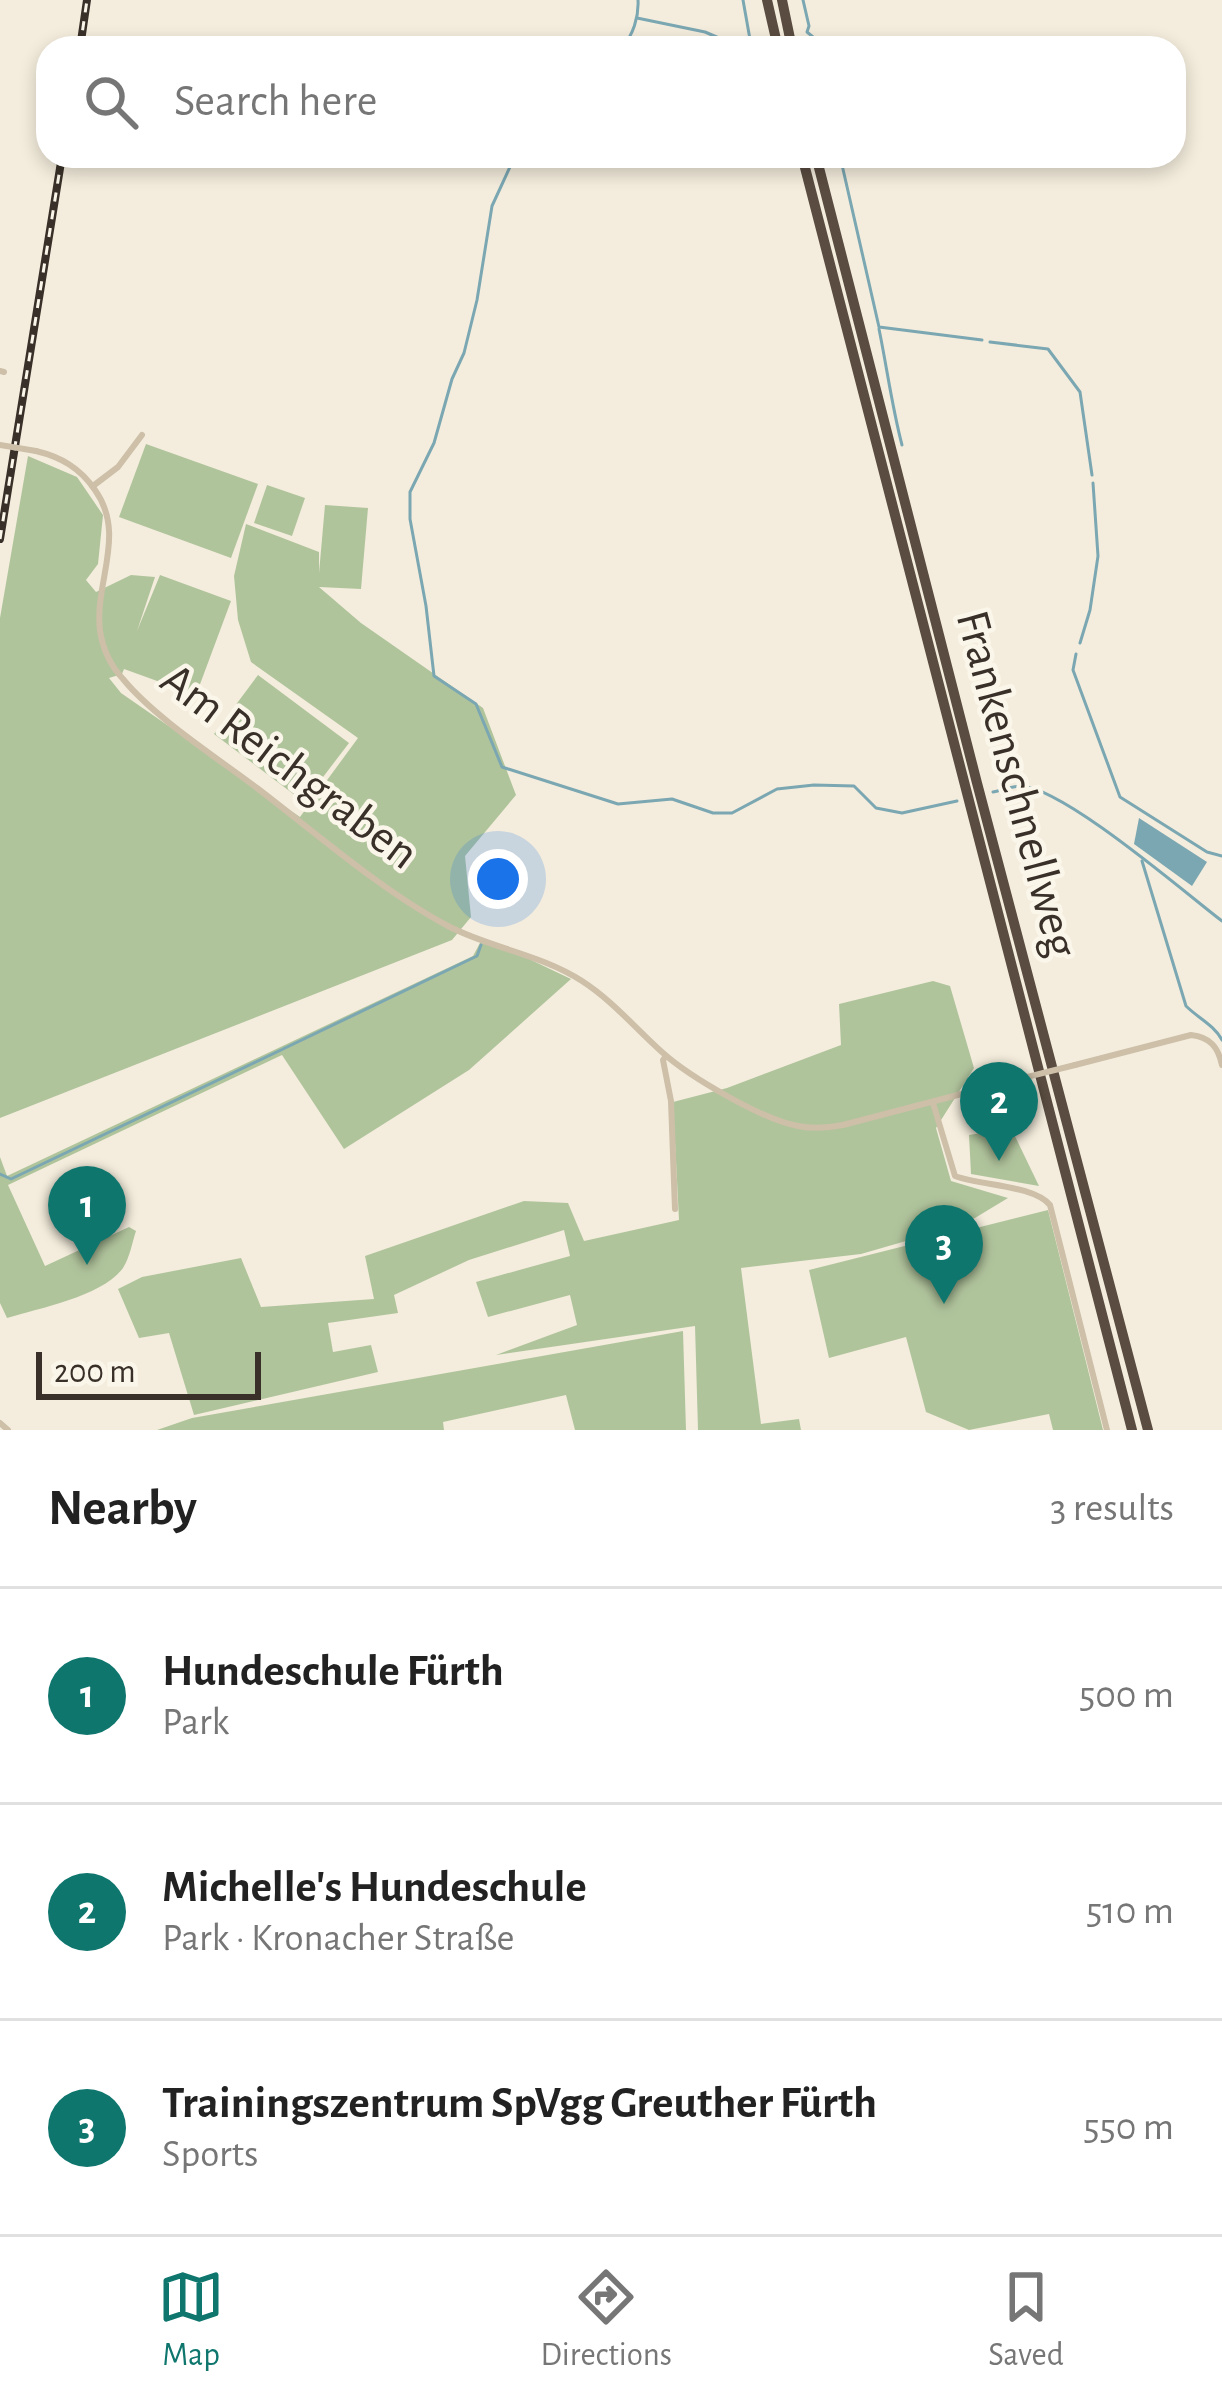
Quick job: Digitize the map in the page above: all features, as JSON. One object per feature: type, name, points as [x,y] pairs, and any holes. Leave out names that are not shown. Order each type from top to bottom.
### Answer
[{"type":"highway","points":[[767,0],[775,36]]},
{"type":"highway","points":[[782,0],[790,36]]},
{"type":"highway","name":"Frankenschnellweg","points":[[805,168],[1132,1430]]},
{"type":"highway","name":"Frankenschnellweg","points":[[819,168],[1148,1430]]},
{"type":"street","points":[[0,445],[36,451],[70,464],[93,486],[118,467],[142,435]]},
{"type":"street","name":"Am Reichgraben","points":[[93,486],[110,524],[100,633],[109,662],[141,698],[386,886],[450,927],[544,961],[580,980],[666,1056],[750,1107],[795,1126],[827,1128],[1191,1035],[1212,1042],[1222,1065]]},
{"type":"street","points":[[666,1056],[675,1209]]},
{"type":"street","points":[[933,1103],[955,1176],[1043,1197],[1050,1205],[1108,1430]]},
{"type":"street","points":[[0,1423],[8,1430]]},
{"type":"green space","points":[[146,444],[258,484],[231,558],[119,517]]},
{"type":"green space","points":[[28,456],[77,477],[103,515],[98,564],[86,580],[96,592],[131,575],[155,577],[137,631],[160,575],[231,601],[196,695],[124,669],[109,678],[121,693],[300,817],[358,738],[251,662],[238,620],[234,576],[246,524],[319,552],[319,573],[325,505],[368,508],[361,589],[319,587],[361,623],[483,708],[516,795],[465,856],[471,917],[452,940],[0,1118],[0,618]]},
{"type":"green space","points":[[267,485],[305,498],[292,536],[254,523]]},
{"type":"green space","points":[[258,675],[349,743],[304,802],[214,734]]},
{"type":"green space","points":[[481,941],[571,979],[469,1070],[344,1149],[282,1055],[8,1185],[45,1266],[129,1227],[136,1231],[125,1264],[114,1278],[70,1300],[7,1318],[0,1303],[0,1157],[7,1176],[473,956]]},
{"type":"green space","points":[[933,981],[950,986],[974,1068],[936,1128],[951,1181],[1008,1198],[965,1224],[861,1254],[741,1268],[761,1424],[799,1419],[801,1430],[698,1430],[695,1326],[496,1355],[577,1325],[570,1295],[488,1317],[476,1282],[570,1256],[564,1230],[469,1260],[394,1295],[398,1313],[328,1323],[333,1352],[371,1345],[378,1372],[194,1415],[169,1333],[139,1338],[118,1289],[142,1277],[241,1258],[261,1307],[374,1299],[365,1256],[524,1201],[568,1203],[584,1241],[679,1220],[673,1102],[727,1088],[841,1045],[839,1004]]},
{"type":"green space","points":[[1011,1128],[1039,1186],[971,1174],[969,1135]]},
{"type":"green space","points":[[1048,1210],[1103,1430],[1053,1430],[1049,1414],[969,1430],[926,1412],[906,1337],[829,1358],[809,1270]]},
{"type":"green space","points":[[683,1331],[686,1430],[575,1430],[566,1395],[443,1422],[444,1430],[157,1430],[192,1418]]},
{"type":"water","points":[[1139,818],[1207,862],[1192,886],[1134,844]]},
{"type":"waterway","points":[[630,36],[638,0]]},
{"type":"waterway","points":[[743,0],[749,36]]},
{"type":"waterway","points":[[803,0],[807,32],[812,36]]},
{"type":"waterway","points":[[637,18],[714,36]]},
{"type":"waterway","points":[[509,168],[492,206],[464,353],[434,443],[410,492],[434,676],[476,704],[502,767],[618,804],[672,799],[713,813],[732,813],[777,789],[814,785],[854,786],[876,808],[902,813],[957,801]]},
{"type":"waterway","points":[[843,168],[879,327],[982,340]]},
{"type":"waterway","points":[[879,329],[902,445]]},
{"type":"waterway","points":[[990,342],[1048,349],[1080,392],[1092,475]]},
{"type":"waterway","points":[[1080,643],[1098,556],[1093,483]]},
{"type":"waterway","points":[[1076,654],[1073,670],[1120,797],[1207,852],[1222,856]]},
{"type":"waterway","points":[[993,792],[1021,786],[1065,804],[1222,921]]},
{"type":"waterway","points":[[1142,861],[1186,1006],[1222,1040]]},
{"type":"waterway","points":[[283,1049],[477,956],[481,945]]},
{"type":"waterway","points":[[0,1174],[11,1179],[281,1050]]},
{"type":"railway","points":[[82,36],[87,0]]},
{"type":"railway","points":[[0,539],[60,168]]},
{"type":"place","name":"Michelle's Hundeschule","points":[[999,1161]]},
{"type":"place","name":"Hundeschule Fürth","points":[[87,1265]]},
{"type":"place","name":"Trainingszentrum SpVgg Greuther Fürth","points":[[944,1304]]}]
